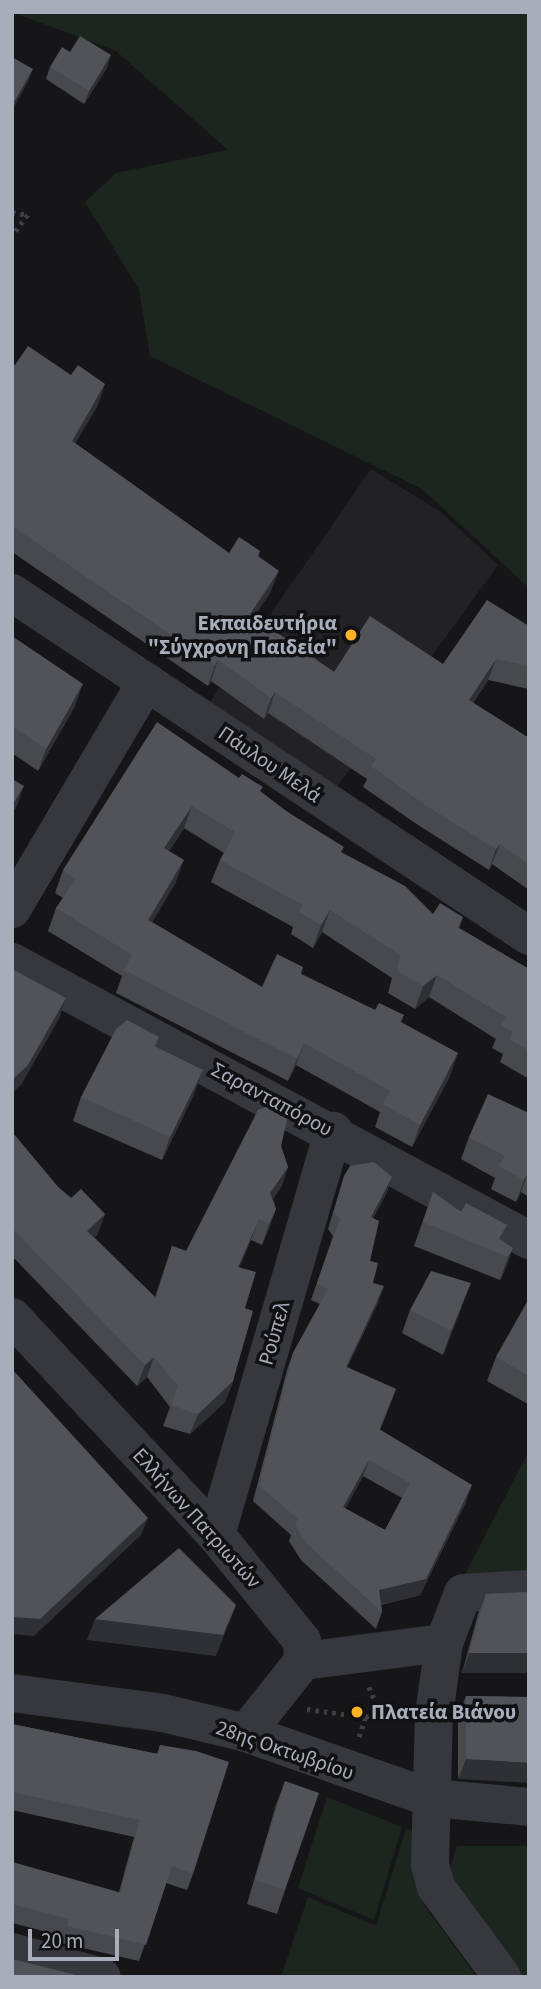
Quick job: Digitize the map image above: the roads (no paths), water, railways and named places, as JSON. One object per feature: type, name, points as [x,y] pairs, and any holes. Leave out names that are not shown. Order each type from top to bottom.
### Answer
[{"type":"street","name":"Πάυλου Μελά","points":[[12,593],[529,936]]},
{"type":"street","points":[[12,909],[146,682]]},
{"type":"street","name":"Σαρανταπόρου","points":[[12,961],[333,1131],[529,1240]]},
{"type":"street","name":"Ρούπελ","points":[[215,1535],[333,1131]]},
{"type":"street","name":"Ελλήνων Πατριωτών","points":[[12,1317],[215,1535],[302,1641],[303,1661]]},
{"type":"street","points":[[502,1977],[436,1887],[431,1798],[434,1715],[444,1643],[463,1593],[529,1589]]},
{"type":"street","points":[[256,1718],[303,1661],[444,1643]]},
{"type":"street","name":"28ης Οκτωβρίου","points":[[12,1693],[163,1713],[256,1718],[348,1771],[431,1798],[529,1807]]},
{"type":"street","points":[[12,1952],[102,1977]]},
{"type":"place","name":"Εκπαιδευτήρια \"Σύγχρονη Παιδεία\"","points":[[351,635]]},
{"type":"place","name":"Πλατεία Βιάνου","points":[[357,1712]]}]
